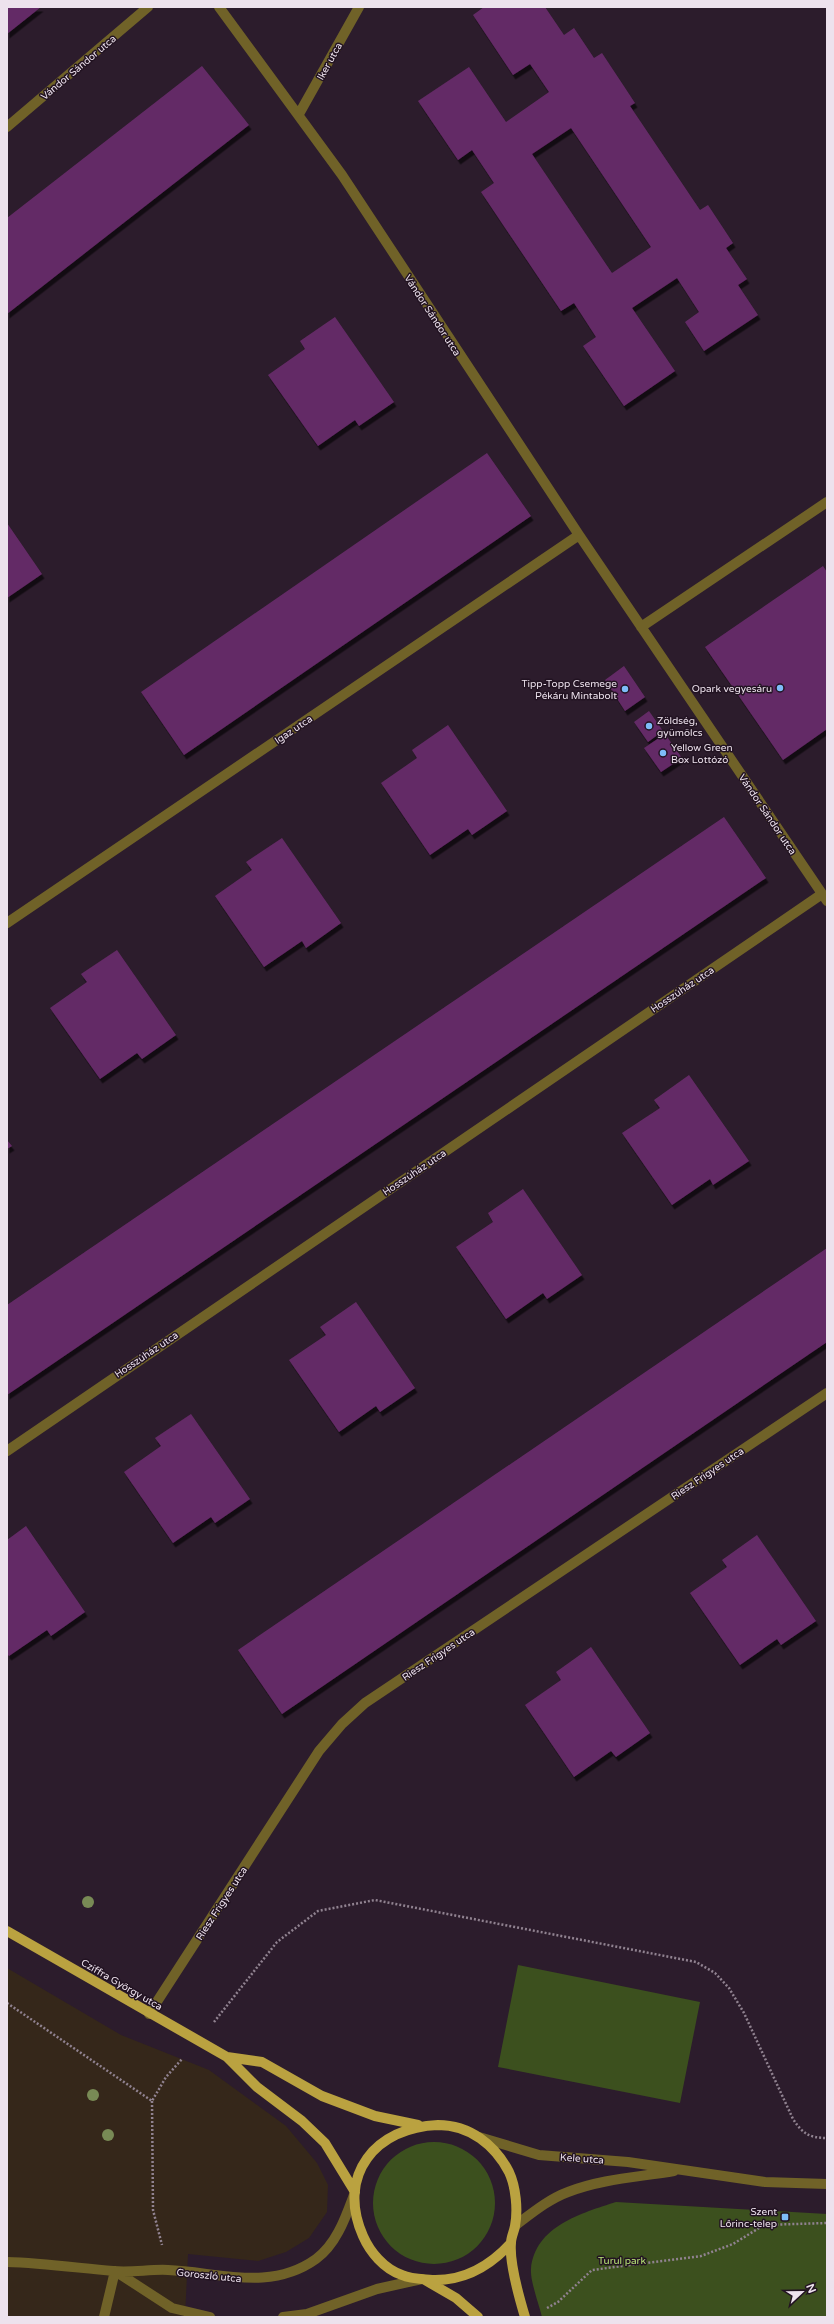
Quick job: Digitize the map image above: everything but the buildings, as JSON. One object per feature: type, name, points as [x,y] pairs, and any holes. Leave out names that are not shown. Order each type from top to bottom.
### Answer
[{"type":"main road","name":"Cziffra György utca","points":[[7,1931],[149,2014],[227,2057],[257,2087],[302,2121],[325,2143],[355,2192]]},
{"type":"main road","name":"Cziffra György utca","points":[[227,2057],[262,2062],[322,2096],[375,2116],[422,2126]]},
{"type":"main road","name":"Cziffra György utca","points":[[511,2243],[498,2257],[469,2274],[440,2280],[402,2276],[389,2269],[376,2257],[366,2244],[358,2225],[355,2192],[357,2177],[363,2164],[374,2150],[388,2138],[404,2130],[422,2126],[442,2125],[468,2130],[497,2152],[510,2174],[516,2210],[516,2225],[511,2243],[516,2279],[526,2317]]},
{"type":"main road","name":"Cziffra György utca","points":[[423,2279],[456,2298],[478,2317]]},
{"type":"street","name":"Vándor Sándor utca","points":[[7,127],[148,7]]},
{"type":"street","name":"Vándor Sándor utca","points":[[219,7],[299,114],[342,175],[579,535],[824,897]]},
{"type":"street","name":"Iker utca","points":[[299,114],[359,7]]},
{"type":"street","points":[[641,627],[827,502]]},
{"type":"street","name":"Igaz utca","points":[[7,922],[579,535]]},
{"type":"street","name":"Hosszúház utca","points":[[7,1451],[824,897]]},
{"type":"street","name":"Riesz Frigyes utca","points":[[149,2014],[319,1751],[348,1718],[365,1703],[827,1393]]},
{"type":"street","name":"Kele utca","points":[[479,2137],[539,2155],[628,2162],[765,2182],[827,2184]]},
{"type":"street","name":"Kele utca","points":[[516,2225],[542,2206],[567,2192],[600,2183],[686,2170]]},
{"type":"street","name":"Goroszló utca","points":[[7,2262],[42,2263],[115,2271],[168,2270],[239,2279],[268,2278],[303,2267],[326,2251],[334,2239],[355,2192]]},
{"type":"street","points":[[104,2317],[115,2271]]},
{"type":"street","name":"Goroszló utca","points":[[115,2271],[172,2308],[210,2317]]},
{"type":"street","points":[[283,2317],[307,2314],[377,2289],[423,2279]]},
{"type":"path","points":[[168,2270],[154,2210],[152,2101],[166,2077],[199,2042],[277,1942],[318,1911],[375,1900],[696,1962],[715,1973],[730,1988],[744,2013],[793,2119],[801,2131],[812,2138],[827,2138]]},
{"type":"path","points":[[7,2003],[152,2101]]},
{"type":"path","points":[[545,2310],[558,2302],[592,2270],[701,2256],[732,2244],[764,2225],[827,2223]]},
{"type":"shaded area","points":[[7,1968],[121,2035],[209,2070],[286,2126],[317,2163],[328,2185],[327,2212],[309,2238],[286,2252],[258,2261],[188,2254],[185,2317],[7,2317]]},
{"type":"green space","points":[[518,1965],[700,2002],[680,2103],[498,2067]]},
{"type":"green space","points":[[434,2142],[446,2143],[457,2147],[468,2152],[477,2160],[485,2169],[490,2180],[494,2191],[494,2215],[490,2226],[485,2237],[477,2246],[468,2254],[457,2259],[446,2263],[434,2264],[422,2263],[411,2259],[400,2254],[391,2246],[383,2237],[378,2226],[374,2215],[373,2203],[374,2191],[378,2180],[383,2169],[391,2160],[400,2152],[411,2147],[422,2143]]},
{"type":"green space","name":"Turul park","points":[[616,2202],[827,2214],[827,2317],[542,2317],[531,2274],[534,2254],[541,2242],[551,2232],[575,2217]]},
{"type":"place","name":"Opark vegyesáru","points":[[780,688]]},
{"type":"place","name":"Tipp-Topp Csemege Pékáru Mintabolt","points":[[625,689]]},
{"type":"place","name":"Zöldség, gyümölcs","points":[[649,726]]},
{"type":"place","name":"Yellow Green Box Lottózó","points":[[663,753]]},
{"type":"place","name":"Szent Lőrinc-telep","points":[[785,2217]]}]
